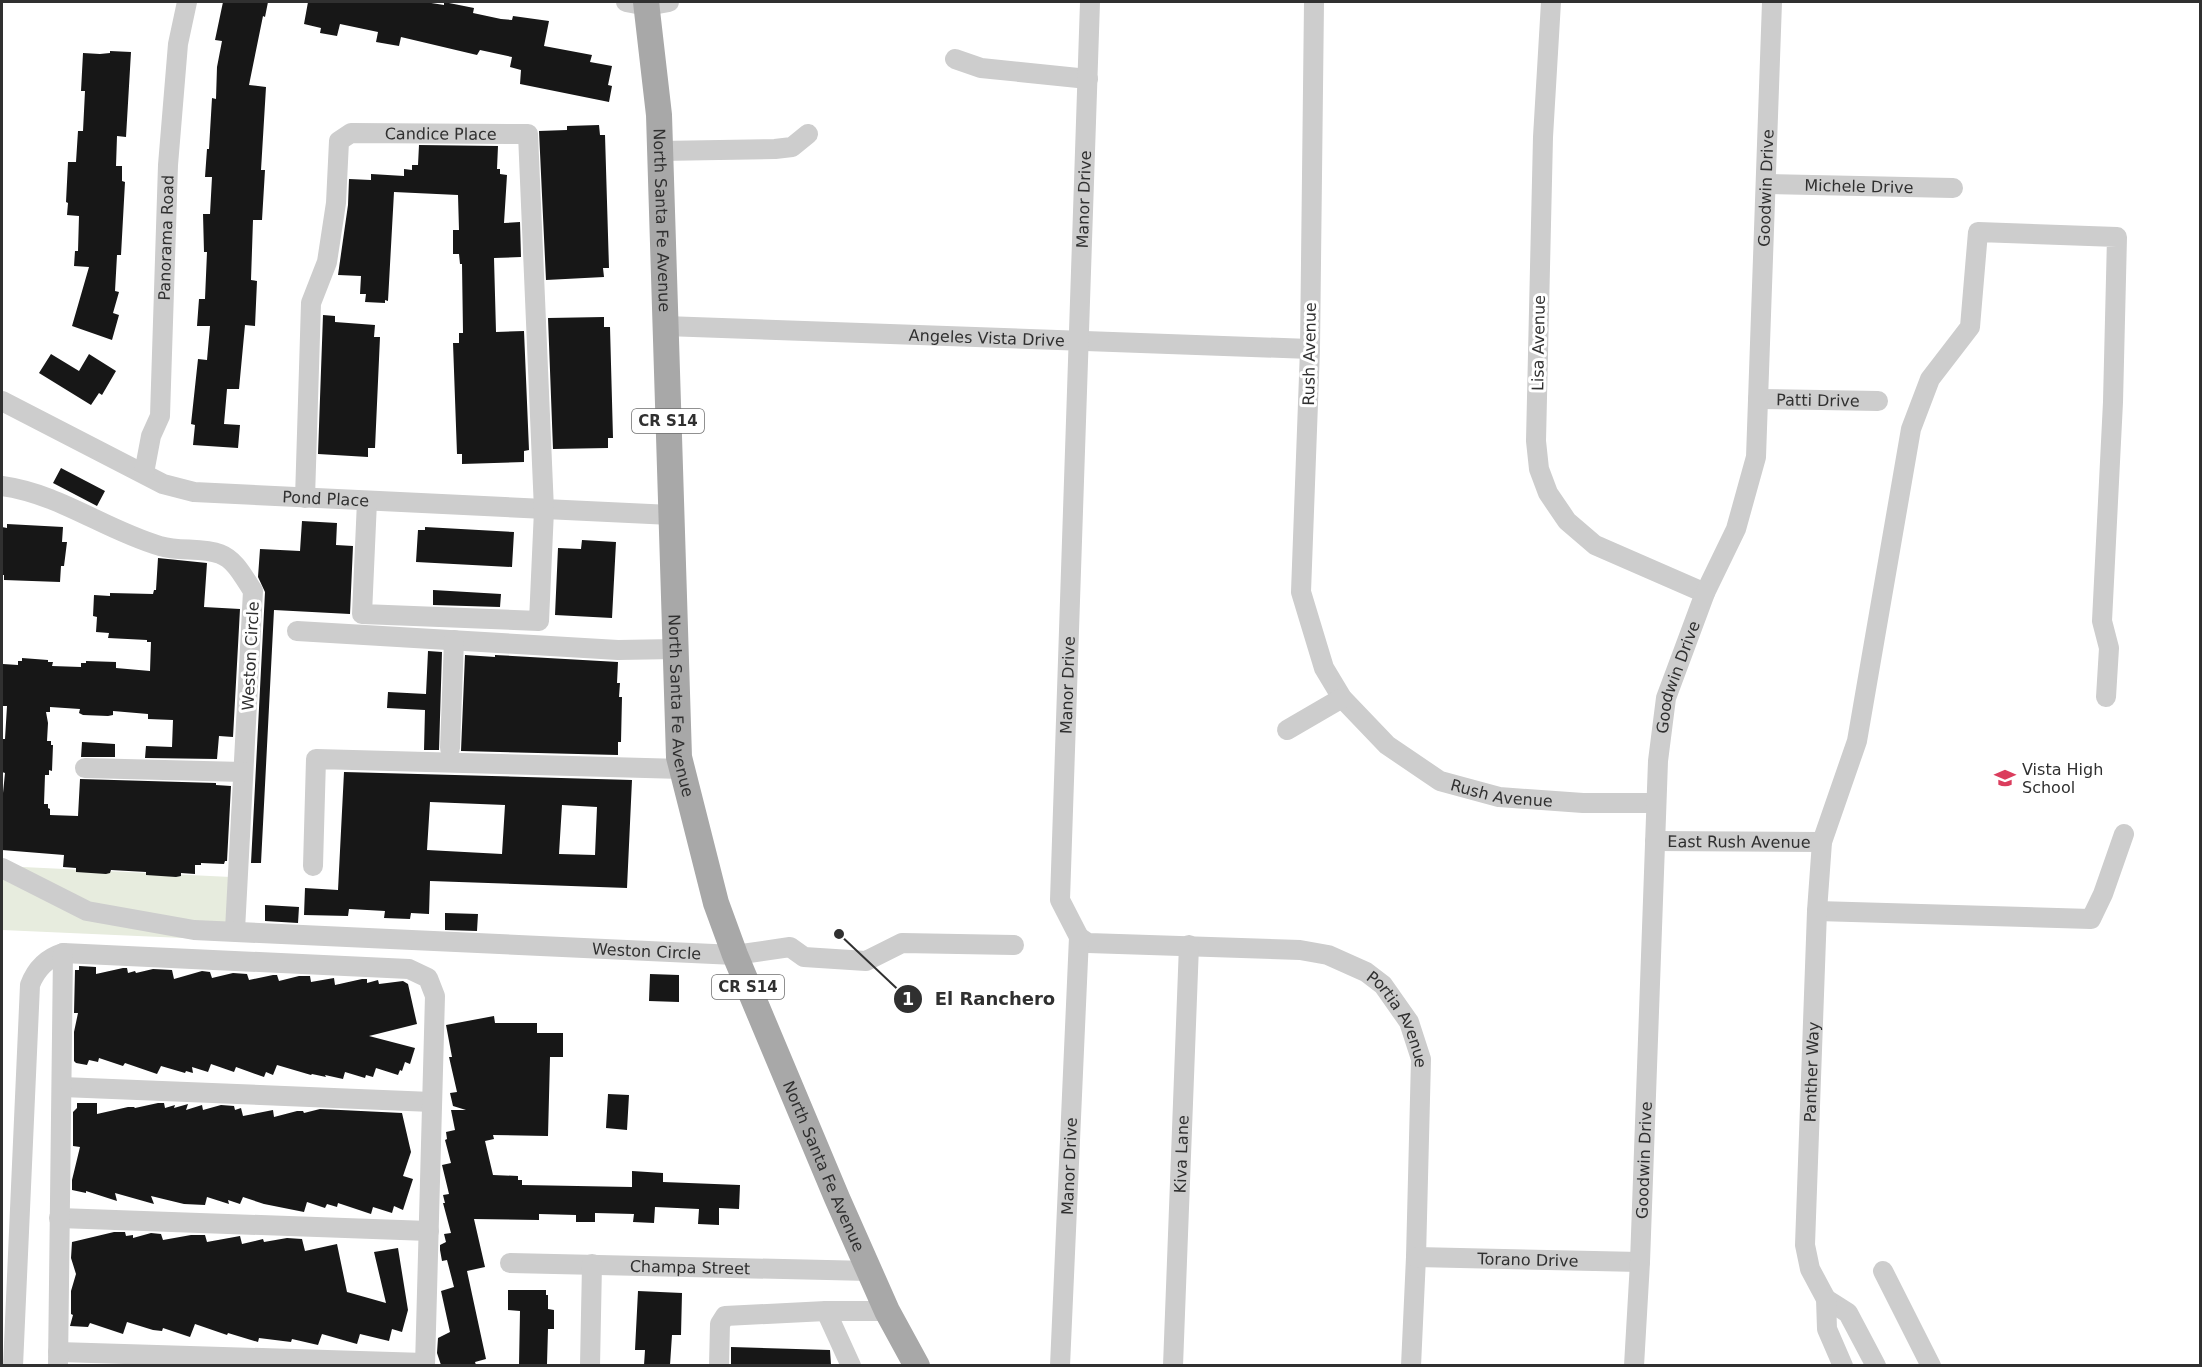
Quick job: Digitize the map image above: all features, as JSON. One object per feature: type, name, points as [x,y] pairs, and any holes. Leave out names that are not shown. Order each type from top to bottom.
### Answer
[{"type":"main road","name":"North Santa Fe Avenue","points":[[647,3],[659,115],[670,515],[682,769],[716,903],[735,955],[887,1311],[917,1365]]},
{"type":"street","name":"Panorama Road","points":[[144,473],[151,436],[160,416],[168,165],[178,44],[188,2]]},
{"type":"street","name":"Manor Drive","points":[[1060,1365],[1079,936],[1060,900],[1090,2]]},
{"type":"street","name":"Rush Avenue","points":[[1314,2],[1310,349],[1301,592],[1324,668],[1342,698],[1388,745],[1440,781],[1499,797],[1583,803],[1656,803]]},
{"type":"street","name":"Lisa Avenue","points":[[1551,2],[1543,148],[1536,441],[1539,469],[1548,493],[1567,521],[1595,545],[1705,593]]},
{"type":"street","name":"Goodwin Drive","points":[[1634,1365],[1640,1262],[1658,761],[1666,698],[1705,593],[1736,529],[1756,457],[1772,2]]},
{"type":"street","points":[[955,59],[981,68],[1088,79]]},
{"type":"street","name":"Candice Place","points":[[305,498],[311,303],[327,262],[336,203],[339,141],[351,133],[528,134],[544,510]]},
{"type":"street","points":[[660,151],[775,149],[792,147],[808,134]]},
{"type":"street","name":"Michele Drive","points":[[1766,184],[1953,188]]},
{"type":"street","name":"Panther Way","points":[[1844,1365],[1827,1329],[1826,1299],[1810,1269],[1804,1245],[1817,911],[1822,842],[1857,741],[1911,429],[1930,379],[1970,327],[1978,232],[2117,237],[2113,402],[2102,621],[2109,648],[2106,697]]},
{"type":"street","name":"Angeles Vista Drive","points":[[665,326],[1310,349]]},
{"type":"street","name":"Patti Drive","points":[[1758,399],[1878,401]]},
{"type":"street","name":"Pond Place","points":[[2,401],[163,484],[194,492],[670,515]]},
{"type":"street","name":"Weston Circle","points":[[2,486],[24,489],[54,499],[107,526],[162,547],[219,554],[234,563],[253,591],[235,930]]},
{"type":"street","points":[[367,501],[362,614],[539,621],[544,510]]},
{"type":"street","points":[[297,631],[618,650],[676,649]]},
{"type":"street","points":[[450,748],[454,640]]},
{"type":"street","points":[[1287,729],[1342,698]]},
{"type":"street","points":[[314,866],[316,759],[682,769]]},
{"type":"street","points":[[85,768],[243,772]]},
{"type":"street","points":[[1817,911],[2091,919],[2103,894],[2124,834]]},
{"type":"street","name":"East Rush Avenue","points":[[1655,841],[1822,842]]},
{"type":"street","name":"Weston Circle","points":[[2,868],[87,911],[194,930],[235,930],[735,955],[790,947],[804,957],[866,961],[902,943],[1014,945]]},
{"type":"street","name":"Portia Avenue","points":[[1079,936],[1088,943],[1300,950],[1328,955],[1366,972],[1383,986],[1409,1022],[1421,1059],[1411,1365]]},
{"type":"street","name":"Kiva Lane","points":[[1173,1365],[1189,945]]},
{"type":"street","points":[[13,1365],[30,985],[35,972],[53,956],[63,953],[409,969],[428,978],[435,996],[425,1364],[58,1359],[63,953]]},
{"type":"street","points":[[62,1087],[432,1102]]},
{"type":"street","points":[[59,1218],[429,1230]]},
{"type":"street","name":"Torano Drive","points":[[1416,1257],[1640,1262]]},
{"type":"street","name":"Champa Street","points":[[510,1263],[870,1271]]},
{"type":"street","points":[[590,1365],[592,1264]]},
{"type":"street","points":[[1882,1271],[1931,1365]]},
{"type":"street","name":"Panther Way","points":[[1826,1299],[1848,1312],[1876,1365]]},
{"type":"street","points":[[826,1311],[851,1365]]},
{"type":"street","points":[[719,1365],[720,1324],[725,1316],[826,1311],[887,1311]]},
{"type":"shaded area","points":[[2,866],[231,877],[228,940],[2,930]]},
{"type":"building","points":[[223,2],[268,2],[249,85],[266,87],[261,170],[265,170],[262,220],[253,220],[251,280],[257,281],[255,326],[245,325],[239,389],[227,389],[224,424],[240,425],[238,448],[193,445],[195,425],[191,424],[198,359],[207,360],[210,326],[197,326],[199,299],[205,299],[207,252],[204,252],[203,214],[210,214],[212,177],[205,177],[212,98],[216,99],[217,67],[222,41],[215,40]]},
{"type":"building","points":[[308,2],[425,2],[444,5],[444,2],[474,8],[473,13],[501,19],[512,20],[513,16],[549,21],[544,46],[592,55],[590,62],[612,66],[608,85],[612,86],[609,102],[520,84],[521,70],[510,67],[512,57],[480,50],[477,55],[401,37],[399,46],[376,42],[378,32],[340,24],[337,36],[320,33],[321,28],[304,24]]},
{"type":"building","points":[[110,51],[131,52],[126,137],[117,136],[116,166],[122,166],[122,181],[125,182],[121,255],[117,255],[115,291],[119,292],[113,313],[119,315],[112,340],[72,326],[89,267],[74,266],[75,251],[78,251],[79,216],[67,215],[68,203],[66,202],[68,162],[76,162],[78,131],[83,131],[85,91],[81,91],[83,53],[100,54],[110,53]]},
{"type":"building","points":[[599,125],[600,135],[605,135],[609,268],[603,268],[604,277],[546,280],[539,131],[567,130],[567,126]]},
{"type":"building","points":[[419,145],[498,146],[497,169],[500,169],[500,174],[507,175],[504,223],[520,222],[521,257],[494,258],[496,332],[524,331],[529,450],[524,451],[524,462],[462,464],[462,454],[457,454],[453,343],[459,343],[459,333],[463,333],[462,264],[460,264],[459,254],[453,254],[453,230],[459,230],[458,195],[394,192],[388,301],[385,300],[385,303],[365,302],[366,294],[360,294],[361,276],[338,275],[348,205],[349,179],[371,180],[371,174],[404,176],[404,169],[412,170],[412,165],[418,165]]},
{"type":"building","points":[[323,315],[335,316],[335,322],[375,325],[374,337],[380,337],[375,448],[368,448],[368,457],[318,454]]},
{"type":"building","points":[[604,317],[604,327],[610,327],[613,438],[608,438],[608,448],[553,449],[548,318]]},
{"type":"building","points":[[51,354],[79,371],[89,354],[116,371],[102,395],[99,393],[91,405],[39,373]]},
{"type":"building","points":[[61,468],[105,491],[97,506],[53,483]]},
{"type":"building","points":[[302,521],[337,523],[336,545],[353,546],[350,614],[274,610],[261,863],[251,863],[265,592],[258,577],[260,549],[300,551]]},
{"type":"building","points":[[7,524],[63,527],[62,542],[67,542],[60,582],[4,580],[4,575],[2,575],[2,527],[7,528]]},
{"type":"building","points":[[425,527],[514,532],[512,567],[416,562],[418,530],[425,530]]},
{"type":"building","points":[[582,540],[616,542],[612,618],[555,615],[558,548],[581,549]]},
{"type":"building","points":[[158,558],[207,563],[204,607],[240,609],[233,737],[219,736],[217,759],[145,758],[146,746],[172,747],[173,720],[148,719],[148,714],[113,711],[113,715],[108,716],[83,715],[79,713],[80,709],[50,707],[50,712],[46,712],[47,741],[51,741],[53,745],[52,771],[49,770],[49,775],[45,775],[44,804],[48,804],[50,815],[78,816],[80,779],[216,783],[216,785],[231,786],[227,861],[224,864],[201,863],[201,865],[195,865],[195,874],[181,873],[181,876],[176,877],[111,870],[106,874],[76,872],[76,868],[63,867],[64,855],[2,850],[2,803],[5,773],[2,772],[2,739],[5,739],[7,706],[2,706],[3,664],[18,665],[18,661],[22,661],[22,658],[48,660],[48,662],[53,662],[52,666],[81,667],[81,663],[86,663],[86,661],[116,662],[116,668],[150,671],[151,642],[108,638],[109,633],[96,632],[97,617],[93,616],[94,595],[153,594],[156,590]]},
{"type":"building","points":[[433,590],[501,594],[500,607],[433,605]]},
{"type":"building","points":[[428,651],[442,652],[439,750],[424,750],[425,710],[387,708],[388,692],[426,694]]},
{"type":"building","points":[[465,655],[618,662],[617,683],[620,683],[619,697],[622,697],[621,742],[618,742],[618,755],[461,751]]},
{"type":"building","points":[[82,742],[115,744],[115,757],[81,757]]},
{"type":"building","points":[[344,772],[632,780],[627,888],[430,881],[429,914],[411,913],[410,919],[384,918],[385,911],[349,909],[348,916],[304,915],[305,888],[338,890]],"holes":[[[430,802],[505,805],[502,854],[427,850]],[[562,805],[597,807],[595,855],[559,854]]]},
{"type":"building","points":[[265,905],[299,907],[298,923],[265,921]]},
{"type":"building","points":[[445,913],[478,914],[477,931],[445,930]]},
{"type":"building","points":[[79,966],[96,967],[96,974],[123,968],[127,968],[128,973],[153,969],[172,970],[174,979],[202,971],[210,972],[212,978],[233,973],[247,974],[249,980],[273,975],[277,975],[279,981],[299,976],[310,976],[311,982],[334,978],[335,985],[362,979],[367,979],[367,983],[378,980],[379,984],[403,981],[408,984],[417,1024],[369,1036],[415,1048],[410,1064],[405,1062],[398,1075],[376,1068],[373,1077],[366,1075],[365,1078],[345,1072],[343,1079],[311,1075],[277,1065],[273,1075],[266,1072],[264,1077],[236,1067],[234,1072],[211,1064],[208,1072],[192,1067],[193,1073],[186,1071],[185,1073],[161,1066],[157,1074],[125,1063],[123,1066],[99,1058],[98,1062],[89,1060],[87,1065],[76,1063],[74,1061],[74,1032],[78,1013],[74,1013],[75,970],[79,970]]},
{"type":"building","points":[[650,974],[679,975],[679,1002],[649,1001]]},
{"type":"building","points":[[494,1016],[495,1023],[537,1023],[537,1033],[563,1033],[563,1057],[550,1057],[548,1136],[493,1135],[494,1139],[485,1141],[493,1175],[518,1176],[518,1180],[522,1180],[522,1185],[632,1187],[632,1171],[663,1173],[663,1182],[740,1185],[739,1209],[719,1208],[719,1225],[698,1224],[699,1209],[655,1207],[654,1223],[633,1222],[634,1214],[595,1213],[595,1222],[576,1222],[576,1215],[539,1214],[539,1220],[474,1219],[485,1267],[467,1271],[486,1359],[475,1362],[476,1365],[441,1365],[437,1353],[438,1338],[450,1332],[441,1291],[454,1287],[447,1260],[442,1261],[440,1250],[440,1245],[446,1242],[444,1234],[451,1233],[443,1203],[445,1203],[443,1195],[449,1194],[442,1165],[451,1163],[445,1140],[447,1139],[446,1132],[455,1130],[451,1110],[466,1110],[453,1106],[450,1093],[457,1092],[449,1057],[452,1057],[446,1025]]},
{"type":"building","points":[[608,1094],[629,1095],[627,1130],[606,1128]]},
{"type":"building","points":[[77,1103],[97,1103],[97,1114],[158,1103],[164,1103],[165,1108],[188,1104],[186,1110],[202,1105],[203,1110],[221,1105],[234,1106],[235,1110],[241,1108],[243,1116],[273,1110],[274,1117],[297,1111],[304,1113],[320,1109],[402,1113],[411,1152],[403,1176],[413,1179],[403,1210],[394,1206],[392,1213],[373,1207],[371,1214],[338,1203],[337,1207],[327,1204],[325,1208],[307,1202],[304,1212],[243,1197],[240,1204],[228,1200],[229,1204],[207,1197],[205,1205],[184,1204],[151,1196],[154,1204],[115,1193],[117,1201],[86,1191],[86,1193],[72,1190],[72,1180],[80,1147],[73,1146],[73,1112],[77,1108]]},
{"type":"building","points":[[114,1232],[125,1232],[126,1236],[133,1235],[133,1238],[151,1233],[161,1234],[163,1240],[205,1235],[207,1242],[240,1236],[242,1244],[263,1239],[264,1242],[287,1238],[302,1239],[305,1251],[337,1244],[347,1292],[386,1303],[374,1252],[398,1248],[408,1310],[402,1332],[392,1329],[389,1341],[360,1334],[357,1344],[322,1334],[318,1345],[292,1339],[291,1342],[259,1338],[258,1342],[195,1324],[190,1337],[163,1328],[162,1331],[153,1330],[127,1322],[123,1334],[90,1323],[88,1327],[70,1326],[73,1315],[71,1314],[71,1291],[76,1274],[71,1258],[72,1242]]},
{"type":"building","points":[[508,1290],[546,1290],[548,1309],[554,1310],[554,1329],[548,1329],[547,1364],[519,1365],[520,1311],[508,1310]]},
{"type":"building","points":[[638,1291],[682,1293],[681,1335],[672,1335],[670,1365],[644,1365],[645,1350],[635,1350]]},
{"type":"building","points":[[731,1347],[830,1350],[831,1365],[731,1365]]},
{"type":"place","name":"Vista High School","points":[[2005,778]]},
{"type":"place","name":"El Ranchero","points":[[839,934]]}]
